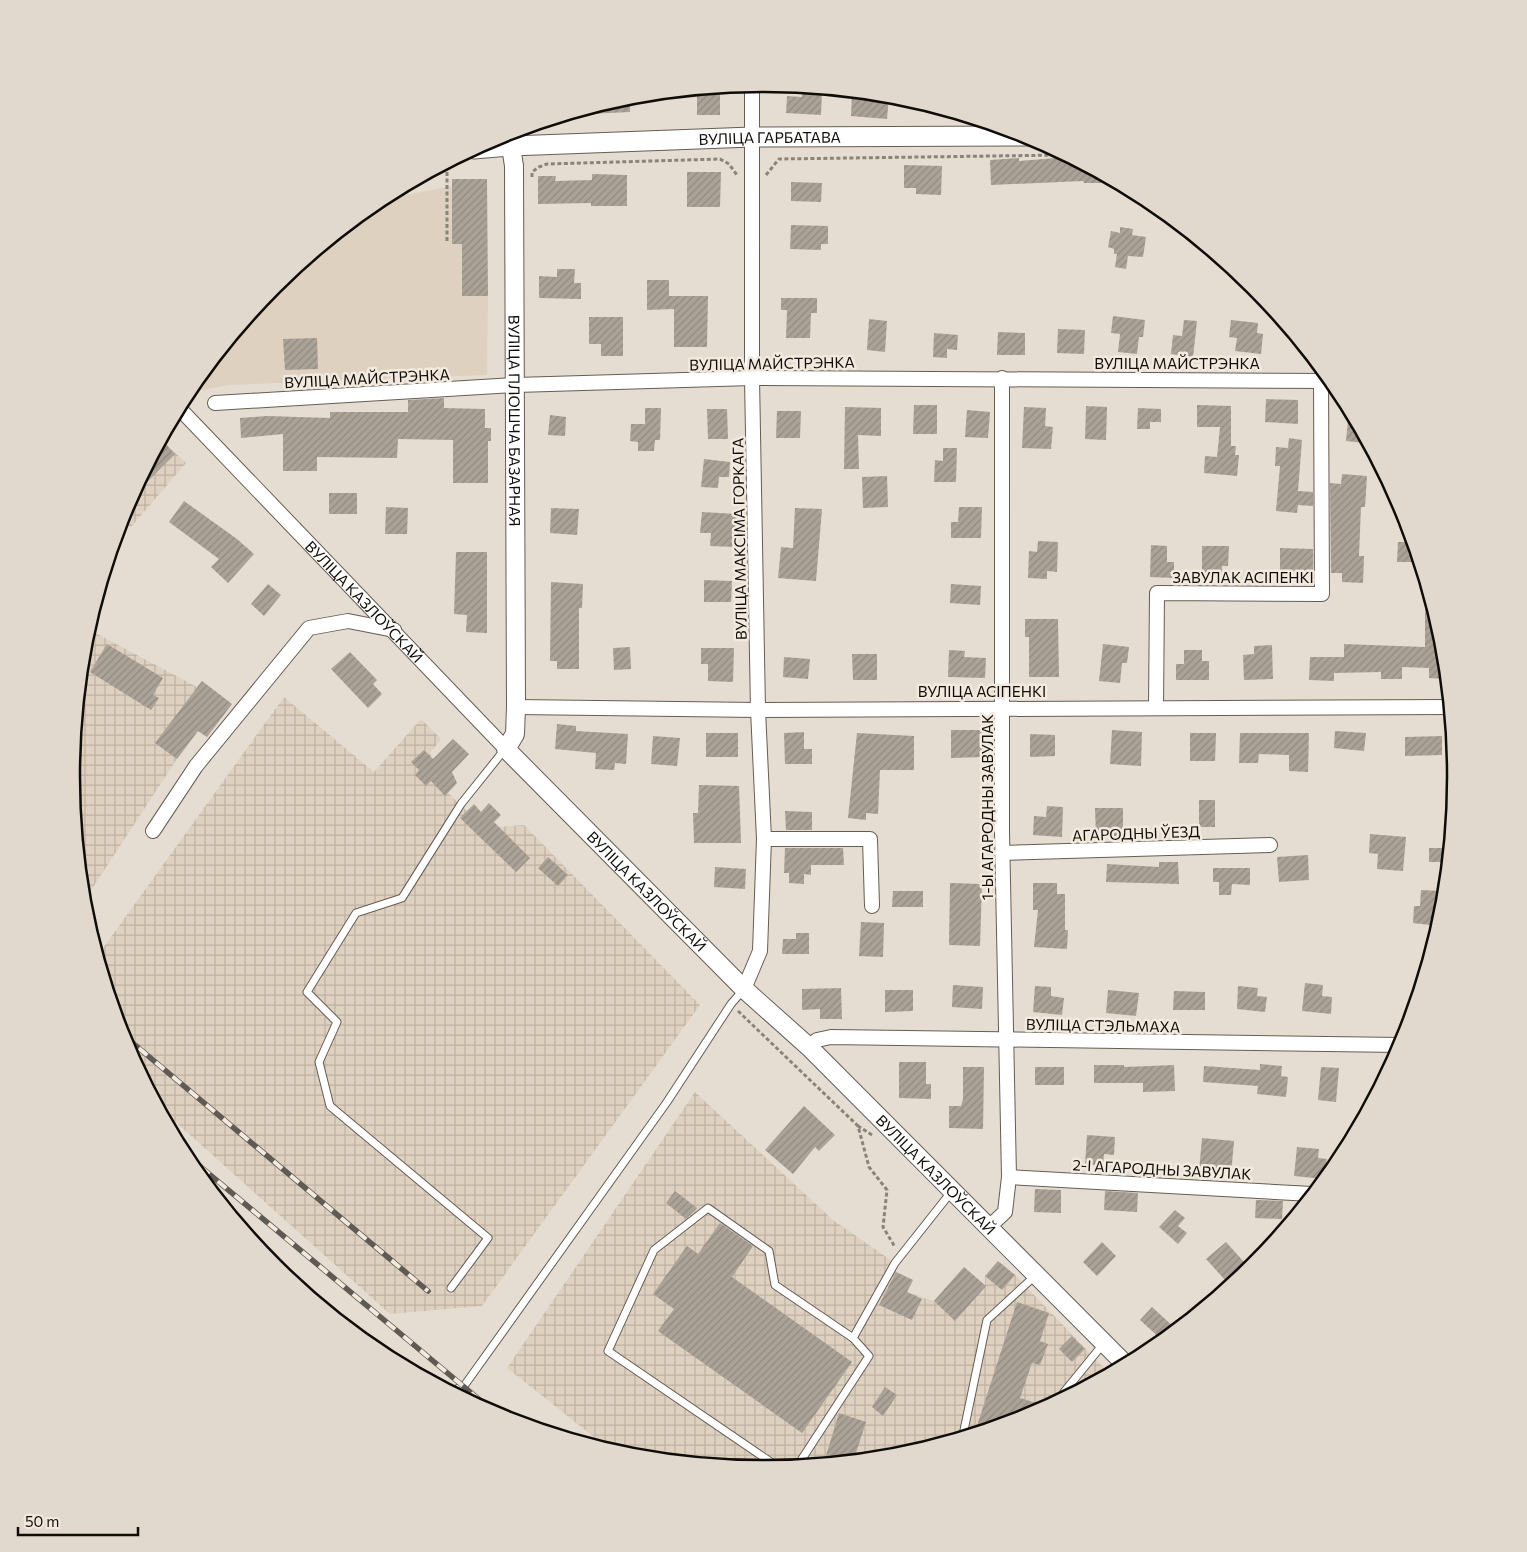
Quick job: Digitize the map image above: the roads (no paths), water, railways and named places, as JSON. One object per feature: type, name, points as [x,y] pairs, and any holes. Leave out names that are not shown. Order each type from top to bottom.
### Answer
[{"type":"main road","name":"ВУЛІЦА ГАРБАТАВА","points":[[515,140],[1002,136]]},
{"type":"street","name":"ВУЛІЦА МАКСІМА ГОРКАГА","points":[[744,989],[760,951],[764,839],[758,710],[752,378],[752,93]]},
{"type":"street","name":"ВУЛІЦА ПЛОШЧА БАЗАРНАЯ","points":[[506,749],[515,734],[516,707],[514,187],[510,142]]},
{"type":"street","name":"ВУЛІЦА МАЙСТРЭНКА","points":[[215,402],[516,386],[752,378],[1321,381]]},
{"type":"street","name":"1-Ы АГАРОДНЫ ЗАВУЛАК","points":[[989,1228],[1005,1212],[1009,1177],[1008,1040],[1002,853],[1002,378]]},
{"type":"street","name":"ЗАВУЛАК АСІПЕНКІ","points":[[1156,707],[1157,593],[1322,594],[1326,388]]},
{"type":"street","name":"ВУЛІЦА КАЗЛОЎСКАЙ","points":[[184,414],[256,490],[394,630],[506,749],[744,989],[809,1047],[1120,1359]]},
{"type":"street","points":[[153,831],[196,766],[309,628],[348,621],[394,630]]},
{"type":"street","name":"ВУЛІЦА АСІПЕНКІ","points":[[516,707],[758,710],[1002,707],[1443,707]]},
{"type":"street","points":[[764,839],[870,839],[872,906]]},
{"type":"street","name":"АГАРОДНЫ ЎЕЗД","points":[[1002,853],[1270,845]]},
{"type":"street","name":"ВУЛІЦА СТЭЛЬМАХА","points":[[809,1047],[817,1040],[831,1037],[1392,1045]]},
{"type":"street","name":"2-І АГАРОДНЫ ЗАВУЛАК","points":[[1009,1177],[1305,1194]]},
{"type":"lane","points":[[451,1288],[488,1238],[330,1106],[319,1062],[337,1022],[307,992],[356,913],[402,898],[461,804],[506,749]]},
{"type":"lane","points":[[459,1388],[464,1386],[667,1102],[731,1004],[744,989]]},
{"type":"lane","points":[[853,1338],[901,1256],[952,1190]]},
{"type":"lane","points":[[768,1460],[608,1351],[654,1250],[708,1208],[769,1251],[775,1285],[853,1338],[869,1356],[802,1458]]},
{"type":"lane","points":[[965,1428],[987,1320],[1037,1275]]},
{"type":"lane","points":[[1067,1389],[1104,1343]]},
{"type":"railway","points":[[135,1045],[428,1291]]},
{"type":"railway","points":[[206,1172],[473,1394]]}]
